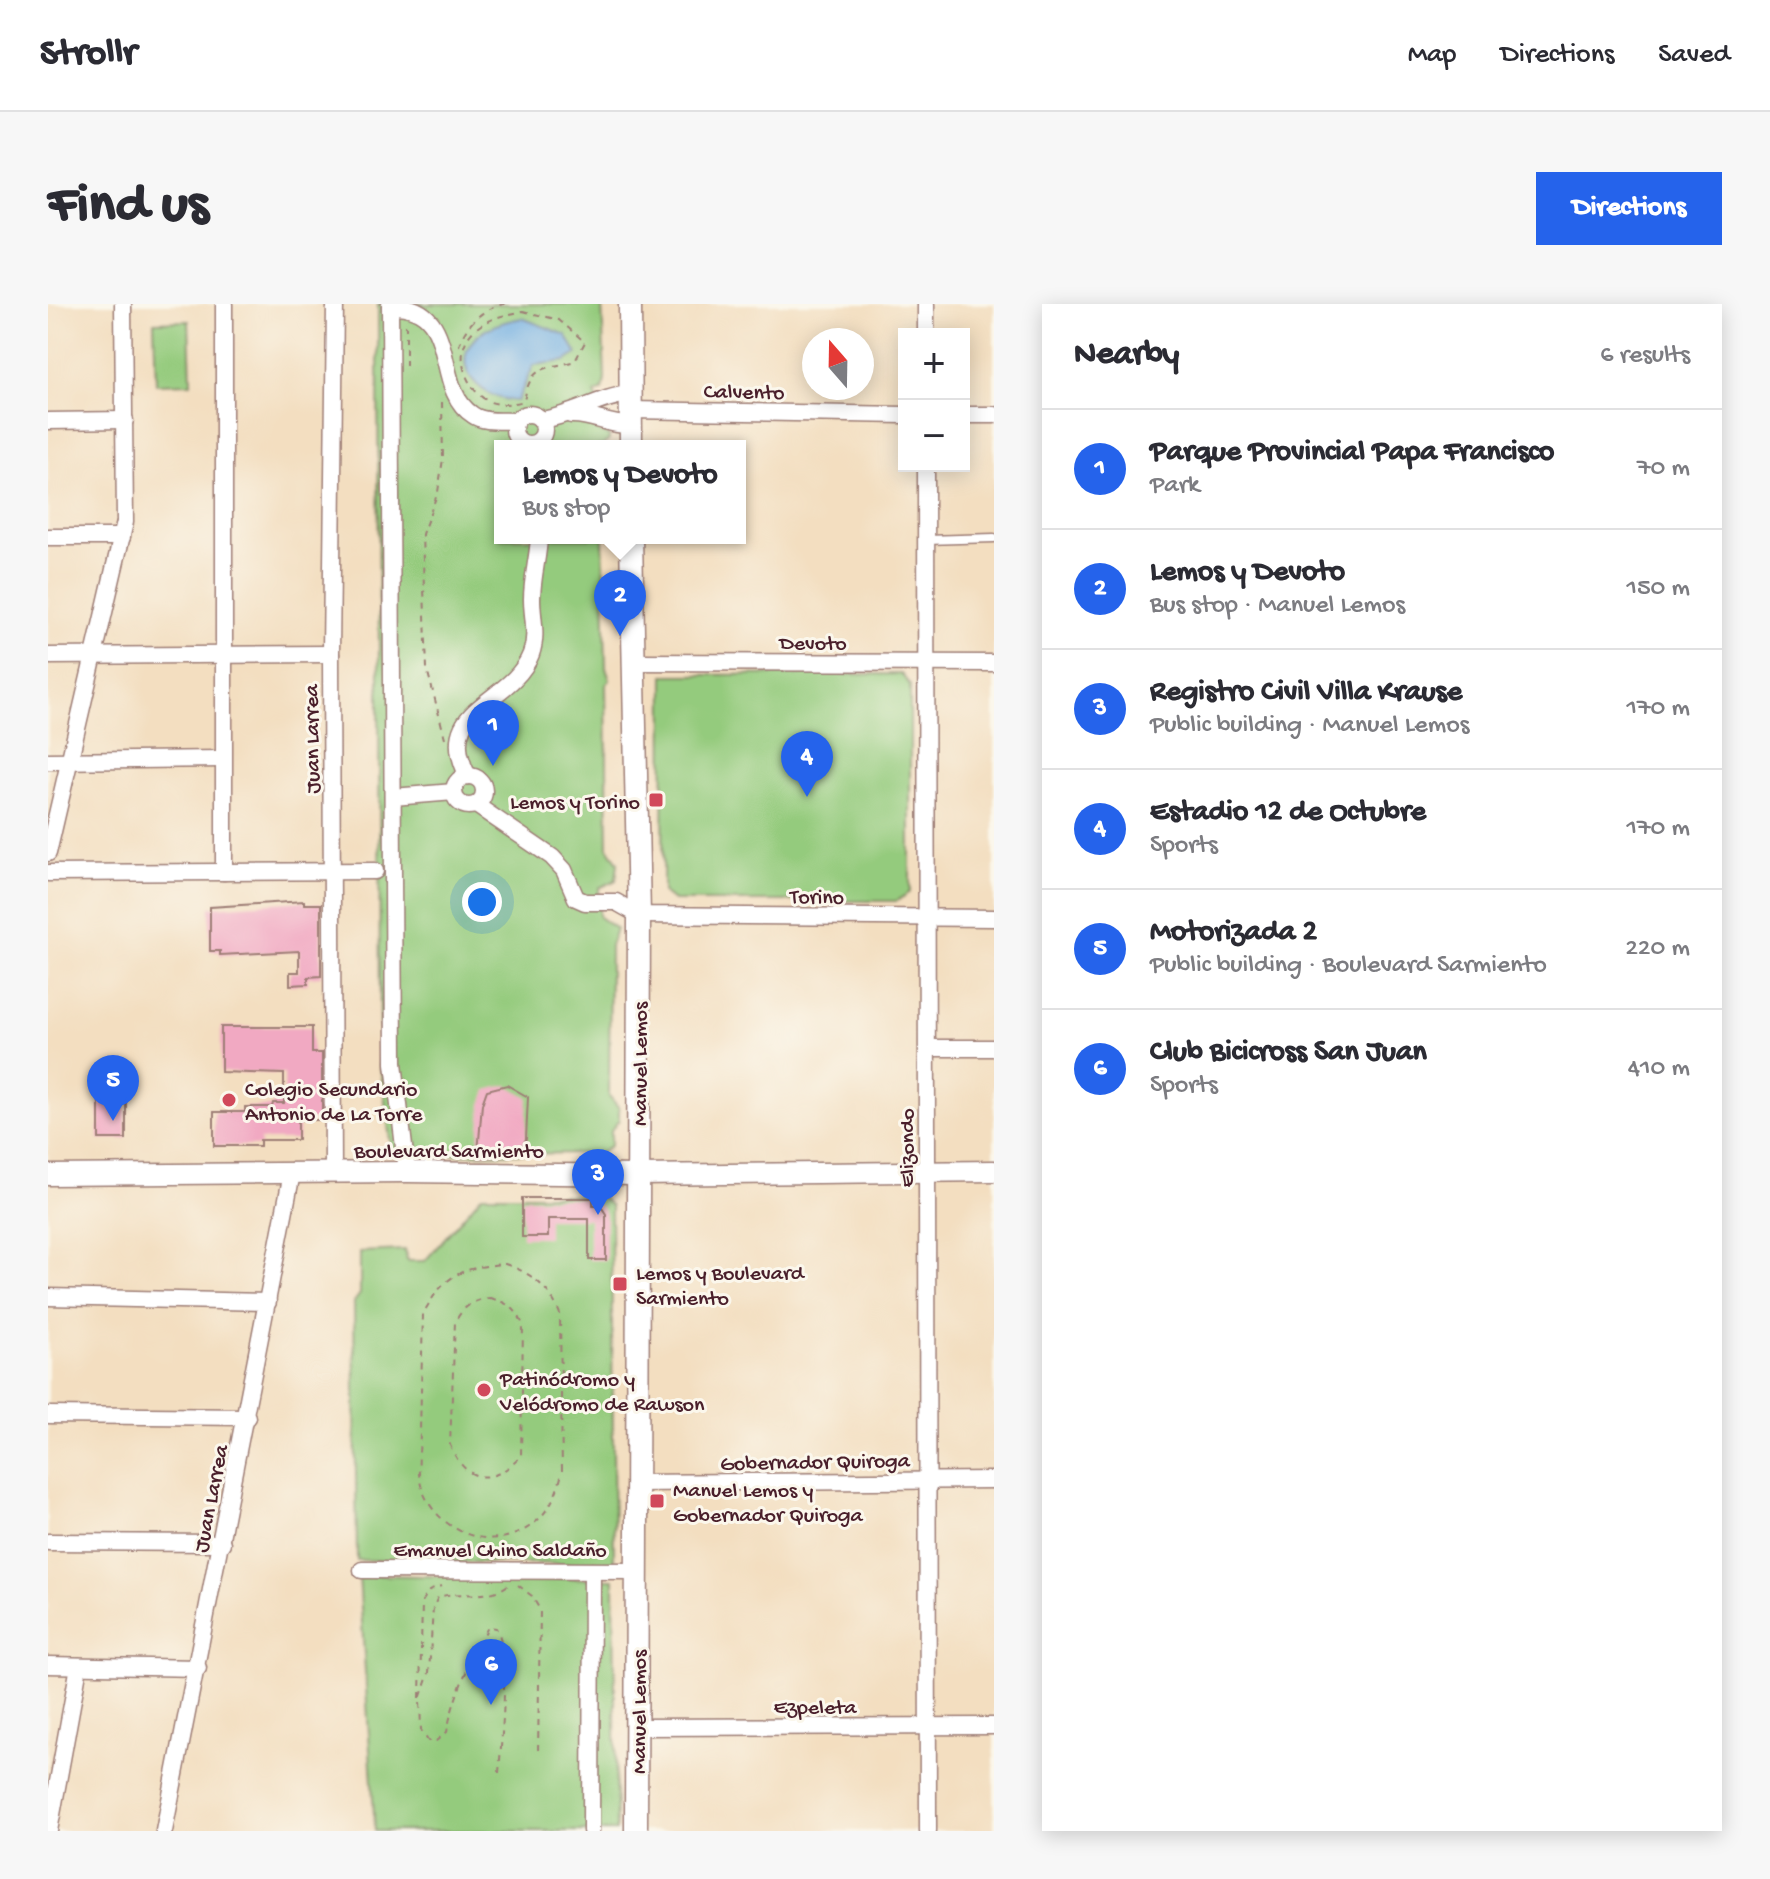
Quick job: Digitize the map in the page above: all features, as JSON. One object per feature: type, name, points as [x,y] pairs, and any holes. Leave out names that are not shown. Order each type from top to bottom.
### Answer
[{"type":"main road","points":[[630,304],[630,419]]},
{"type":"main road","name":"Manuel Lemos","points":[[631,544],[639,915],[636,1831]]},
{"type":"street","points":[[48,853],[125,522],[123,304]]},
{"type":"street","points":[[224,304],[224,872]]},
{"type":"street","name":"Juan Larrea","points":[[333,1173],[331,654],[335,304]]},
{"type":"street","points":[[926,304],[926,328]]},
{"type":"street","points":[[407,1172],[394,1063],[395,305],[424,314],[438,332],[450,376],[467,410],[482,419],[516,421],[527,414],[544,432],[569,415],[600,401],[630,419]]},
{"type":"street","points":[[569,415],[589,416],[608,425],[630,419]]},
{"type":"street","name":"Calvento","points":[[630,419],[898,415]]},
{"type":"street","points":[[970,415],[994,415]]},
{"type":"street","points":[[48,421],[125,420]]},
{"type":"street","points":[[516,421],[514,434],[521,440]]},
{"type":"street","name":"Elizondo","points":[[926,472],[928,1831]]},
{"type":"street","points":[[48,537],[122,537]]},
{"type":"street","points":[[468,776],[456,749],[459,733],[474,713],[516,676],[531,652],[535,627],[532,586],[538,544]]},
{"type":"street","points":[[48,656],[331,654]]},
{"type":"street","name":"Devoto","points":[[632,662],[994,663]]},
{"type":"street","points":[[48,761],[223,759]]},
{"type":"street","points":[[468,776],[478,778],[484,787],[483,797],[476,805],[461,804],[454,792],[456,783],[468,776]]},
{"type":"street","points":[[393,797],[454,792]]},
{"type":"street","name":"Torino","points":[[476,805],[552,857],[564,870],[576,898],[585,902],[616,902],[639,915],[994,918]]},
{"type":"street","points":[[48,873],[375,871]]},
{"type":"street","points":[[928,1048],[994,1048]]},
{"type":"street","name":"Boulevard Sarmiento","points":[[48,1175],[407,1172],[638,1175],[994,1171]]},
{"type":"street","name":"Juan Larrea","points":[[164,1831],[247,1417],[292,1173]]},
{"type":"street","points":[[48,1297],[268,1302]]},
{"type":"street","points":[[48,1415],[247,1417]]},
{"type":"street","name":"Gobernador Quiroga","points":[[637,1483],[994,1480]]},
{"type":"street","points":[[48,1542],[222,1543]]},
{"type":"street","name":"Emanuel Chino Saldaño","points":[[362,1570],[638,1571]]},
{"type":"street","points":[[591,1831],[592,1571]]},
{"type":"street","points":[[48,1665],[198,1668]]},
{"type":"street","points":[[49,1831],[79,1666]]},
{"type":"street","name":"Ezpeleta","points":[[637,1727],[994,1726]]},
{"type":"lane","points":[[926,540],[994,538]]},
{"type":"path","points":[[499,304],[509,314]]},
{"type":"path","points":[[468,378],[461,361],[462,349],[474,329],[509,314],[523,311],[559,320],[585,342],[575,361],[542,368],[533,374],[524,401],[510,404],[488,401],[468,378],[454,356],[462,333],[483,313],[499,304],[507,304]]},
{"type":"path","points":[[395,305],[406,367]]},
{"type":"path","points":[[442,390],[443,459],[438,492],[422,534],[427,669],[446,742]]},
{"type":"path","points":[[505,1264],[528,1272],[553,1298],[560,1314],[562,1473],[556,1498],[538,1522],[509,1536],[478,1537],[452,1528],[435,1512],[425,1496],[419,1479],[423,1314],[435,1291],[454,1274],[473,1266],[505,1264]]},
{"type":"path","points":[[490,1298],[508,1303],[518,1312],[523,1325],[521,1456],[510,1468],[493,1477],[475,1476],[458,1463],[450,1445],[455,1322],[462,1309],[477,1299],[490,1298]]},
{"type":"path","points":[[448,1582],[429,1591],[422,1602],[421,1730],[428,1741],[436,1741],[447,1732],[450,1716],[481,1639],[488,1627],[496,1628],[501,1636],[503,1674],[499,1773]]},
{"type":"path","points":[[498,1585],[518,1585],[532,1596],[540,1610],[538,1755]]},
{"type":"path","points":[[420,1699],[429,1673],[433,1608],[438,1597],[452,1593],[489,1594],[508,1585]]},
{"type":"green space","points":[[378,304],[602,304],[605,379],[603,390],[595,394],[602,410],[595,430],[609,436],[609,440],[494,440],[494,544],[603,544],[606,668],[610,680],[606,685],[608,847],[618,863],[616,880],[599,888],[599,917],[616,929],[610,946],[609,1096],[619,1108],[619,1120],[611,1130],[611,1145],[601,1153],[392,1155],[380,1065]]},
{"type":"green space","points":[[189,321],[191,383],[156,384],[154,322]]},
{"type":"green space","points":[[901,674],[910,685],[910,892],[897,901],[673,901],[663,893],[664,675]]},
{"type":"green space","name":"Patinódromo y Velódromo de Rawson","points":[[482,1195],[599,1195],[611,1206],[614,1565],[357,1560],[354,1302],[360,1294],[360,1252],[405,1250],[407,1261],[425,1261]]},
{"type":"green space","points":[[359,1575],[614,1579],[616,1831],[375,1831]]},
{"type":"water","points":[[522,318],[566,335],[577,354],[566,361],[534,365],[517,401],[506,400],[484,391],[469,375],[466,354],[475,338],[487,329]]},
{"type":"building","points":[[304,901],[304,904],[321,904],[321,976],[308,977],[308,984],[290,985],[290,972],[299,972],[299,951],[220,955],[220,951],[210,951],[210,907]]},
{"type":"building","points":[[221,1027],[312,1027],[312,1053],[322,1053],[322,1120],[298,1120],[298,1140],[260,1140],[260,1146],[214,1146],[214,1112],[245,1112],[245,1107],[272,1107],[273,1103],[284,1103],[284,1074],[221,1072]]},
{"type":"building","points":[[507,1085],[528,1097],[526,1139],[521,1151],[478,1153],[482,1104],[487,1090]]},
{"type":"building","points":[[99,1102],[126,1102],[126,1139],[99,1139]]},
{"type":"building","points":[[522,1198],[593,1198],[593,1205],[600,1205],[606,1214],[606,1260],[589,1260],[589,1219],[548,1219],[548,1237],[522,1237]]},
{"type":"place","name":"Lemos y Devoto","points":[[620,636]]},
{"type":"place","name":"Parque Provincial Papa Francisco","points":[[493,766]]},
{"type":"place","name":"Estadio 12 de Octubre","points":[[807,797]]},
{"type":"place","name":"Lemos y Torino","points":[[656,800]]},
{"type":"place","name":"Colegio Secundario Antonio de La Torre","points":[[229,1100]]},
{"type":"place","name":"Motorizada 2","points":[[113,1121]]},
{"type":"place","name":"Registro Civil Villa Krause","points":[[598,1215]]},
{"type":"place","name":"Lemos y Boulevard Sarmiento","points":[[620,1284]]},
{"type":"place","name":"Patinódromo y Velódromo de Rawson","points":[[484,1390]]},
{"type":"place","name":"Manuel Lemos y Gobernador Quiroga","points":[[657,1501]]},
{"type":"place","name":"Club Bicicross San Juan","points":[[491,1705]]}]
